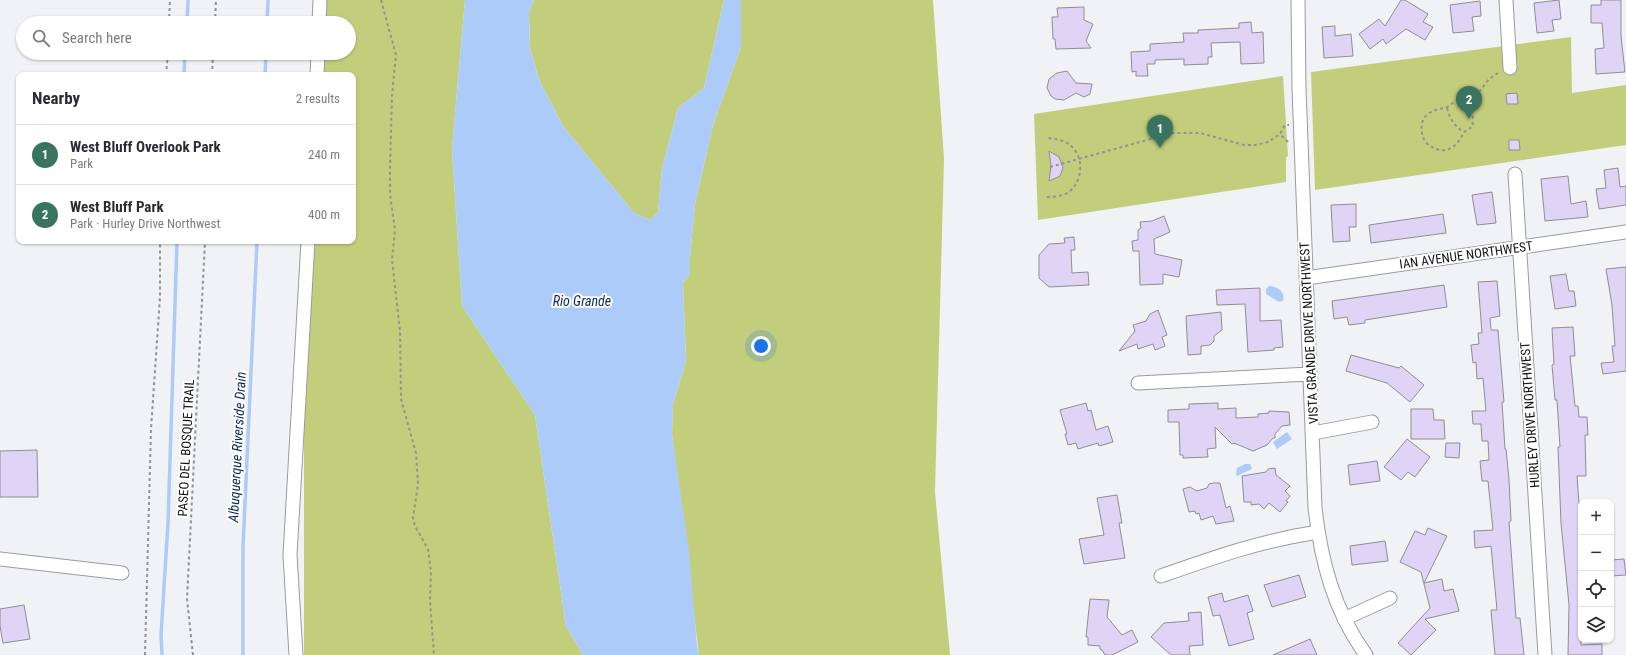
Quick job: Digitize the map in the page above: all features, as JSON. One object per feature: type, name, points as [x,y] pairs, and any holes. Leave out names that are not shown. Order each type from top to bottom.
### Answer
[{"type":"street","points":[[319,16],[320,0]]},
{"type":"street","name":"VISTA GRANDE DRIVE NORTHWEST","points":[[1298,0],[1299,89],[1315,508],[1324,563],[1333,593],[1344,619],[1366,655]]},
{"type":"street","points":[[1506,0],[1510,68]]},
{"type":"street","points":[[316,72],[317,60]]},
{"type":"street","name":"HURLEY DRIVE NORTHWEST","points":[[1515,174],[1546,655]]},
{"type":"street","name":"IAN AVENUE NORTHWEST","points":[[1306,278],[1626,232]]},
{"type":"street","points":[[296,655],[290,555],[308,244]]},
{"type":"street","points":[[1138,383],[1310,374]]},
{"type":"street","points":[[1313,433],[1372,422]]},
{"type":"street","points":[[1161,576],[1235,549],[1279,538],[1318,532]]},
{"type":"street","points":[[0,559],[122,573]]},
{"type":"street","points":[[1344,619],[1390,598]]},
{"type":"path","points":[[169,16],[170,0]]},
{"type":"path","points":[[215,16],[216,0]]},
{"type":"path","points":[[381,0],[396,55],[392,95],[390,195],[395,230],[392,260],[400,331],[402,399],[416,453],[418,484],[413,518],[415,526],[428,548],[429,556],[434,655]]},
{"type":"path","points":[[166,72],[167,60]]},
{"type":"path","points":[[212,72],[213,60]]},
{"type":"path","points":[[1468,106],[1489,79],[1510,68]]},
{"type":"path","points":[[1456,102],[1461,102],[1468,106],[1472,110],[1474,121],[1470,130],[1464,132],[1458,143],[1449,149],[1437,150],[1425,142],[1421,128],[1424,118],[1436,109],[1446,108],[1456,102]]},
{"type":"path","points":[[1446,108],[1452,122],[1464,132]]},
{"type":"path","points":[[1050,167],[1172,133],[1200,133],[1250,145],[1268,142],[1280,134],[1285,125],[1290,125]]},
{"type":"path","points":[[1280,134],[1287,142],[1291,142]]},
{"type":"path","points":[[1047,197],[1061,196],[1070,191],[1080,175],[1079,160],[1071,146],[1059,139],[1048,138]]},
{"type":"path","points":[[145,655],[151,429],[160,297],[160,244]]},
{"type":"path","name":"PASEO DEL BOSQUE TRAIL","points":[[193,655],[187,599],[205,244]]},
{"type":"green space","points":[[325,0],[465,0],[452,149],[462,306],[535,415],[566,626],[583,655],[304,655],[304,353],[311,244],[356,244],[356,72],[321,72],[322,60],[356,60],[356,16],[324,16]]},
{"type":"green space","points":[[534,0],[724,0],[704,88],[678,108],[662,169],[658,212],[650,220],[634,213],[563,126],[539,80],[530,48],[529,12]]},
{"type":"green space","points":[[741,0],[933,0],[944,159],[935,492],[950,655],[699,655],[672,434],[673,404],[686,361],[683,283],[690,274],[690,257],[695,204],[713,125],[741,47]]},
{"type":"green space","points":[[1571,37],[1572,93],[1626,85],[1626,145],[1315,190],[1311,72]]},
{"type":"green space","points":[[1283,76],[1288,156],[1286,158],[1286,182],[1038,220],[1034,114]]},
{"type":"water","name":"Rio Grande","points":[[465,0],[534,0],[529,12],[530,48],[539,80],[563,126],[634,213],[650,220],[658,212],[662,169],[678,108],[704,88],[724,0],[741,0],[741,47],[713,125],[695,204],[690,257],[690,274],[683,283],[686,361],[673,404],[672,434],[689,551],[699,655],[583,655],[566,626],[535,415],[462,306],[452,149]]},
{"type":"water","points":[[1269,286],[1275,287],[1282,292],[1284,298],[1283,301],[1279,302],[1266,294],[1266,289]]},
{"type":"water","points":[[1287,432],[1292,439],[1277,449],[1273,442]]},
{"type":"water","points":[[1245,464],[1250,464],[1252,469],[1237,476],[1237,468]]},
{"type":"building","points":[[1401,0],[1405,0],[1428,14],[1423,22],[1433,27],[1425,40],[1406,29],[1386,44],[1383,39],[1370,49],[1359,34],[1379,19],[1385,26]]},
{"type":"building","points":[[1559,0],[1561,19],[1552,20],[1554,31],[1537,33],[1534,3]]},
{"type":"building","points":[[1601,0],[1621,0],[1621,36],[1625,72],[1596,74],[1595,49],[1604,48],[1602,23],[1591,23],[1591,5],[1601,5]]},
{"type":"building","points":[[1480,1],[1481,16],[1472,17],[1474,31],[1453,33],[1450,5]]},
{"type":"building","points":[[1084,7],[1084,20],[1093,24],[1086,41],[1091,48],[1056,49],[1055,39],[1053,39],[1052,17],[1058,17],[1057,8]]},
{"type":"building","points":[[1251,22],[1252,33],[1263,32],[1264,63],[1241,64],[1240,42],[1211,43],[1212,57],[1208,57],[1208,64],[1184,65],[1184,59],[1155,60],[1155,64],[1147,64],[1148,76],[1136,76],[1136,71],[1132,72],[1131,52],[1150,51],[1150,44],[1184,42],[1183,33],[1198,33],[1198,30],[1239,28],[1239,23]]},
{"type":"building","points":[[1335,26],[1335,36],[1351,34],[1353,56],[1324,58],[1322,27]]},
{"type":"building","points":[[1067,71],[1076,83],[1092,84],[1090,94],[1084,97],[1076,93],[1064,100],[1055,99],[1051,96],[1047,88],[1049,79],[1057,73]]},
{"type":"building","points":[[1517,93],[1518,104],[1507,104],[1506,94]]},
{"type":"building","points":[[1509,140],[1519,140],[1520,150],[1509,150]]},
{"type":"building","points":[[1049,151],[1059,157],[1063,168],[1060,176],[1049,181],[1051,166]]},
{"type":"building","points":[[1618,168],[1620,187],[1626,186],[1626,205],[1599,209],[1596,189],[1606,188],[1604,170]]},
{"type":"building","points":[[1568,176],[1571,204],[1586,201],[1588,217],[1545,221],[1541,179]]},
{"type":"building","points":[[1492,192],[1496,223],[1477,225],[1472,195]]},
{"type":"building","points":[[1356,204],[1356,227],[1349,227],[1350,241],[1333,242],[1331,205]]},
{"type":"building","points":[[1443,214],[1446,233],[1371,243],[1369,225]]},
{"type":"building","points":[[1164,216],[1170,232],[1154,239],[1155,254],[1182,260],[1179,277],[1163,274],[1163,284],[1140,285],[1139,251],[1133,251],[1132,241],[1138,240],[1138,230],[1141,228],[1140,222],[1152,221]]},
{"type":"building","points":[[1074,237],[1075,250],[1071,250],[1072,273],[1088,272],[1089,285],[1049,287],[1039,278],[1039,255],[1049,244],[1065,243],[1064,238]]},
{"type":"building","points":[[1626,267],[1626,371],[1603,374],[1601,363],[1614,362],[1612,346],[1615,346],[1612,305],[1606,269]]},
{"type":"building","points":[[1566,274],[1569,291],[1574,291],[1576,306],[1555,309],[1550,276]]},
{"type":"building","points":[[1497,281],[1500,316],[1490,318],[1491,330],[1498,330],[1504,402],[1502,402],[1505,449],[1509,479],[1511,521],[1509,522],[1516,618],[1520,618],[1524,655],[1495,655],[1491,610],[1497,610],[1491,546],[1475,548],[1474,531],[1493,530],[1488,481],[1482,481],[1480,461],[1489,460],[1488,441],[1482,441],[1481,424],[1473,424],[1472,411],[1486,411],[1483,378],[1477,379],[1476,362],[1473,363],[1471,345],[1479,344],[1478,333],[1482,333],[1478,282]]},
{"type":"building","points":[[1444,285],[1447,307],[1365,320],[1365,323],[1349,325],[1347,317],[1334,319],[1332,301]]},
{"type":"building","points":[[1260,288],[1260,321],[1281,320],[1283,347],[1274,348],[1274,350],[1248,352],[1245,304],[1217,305],[1216,290]]},
{"type":"building","points":[[1158,310],[1167,335],[1162,337],[1165,346],[1155,350],[1153,344],[1138,349],[1137,344],[1119,351],[1135,331],[1133,325],[1146,321],[1150,314]]},
{"type":"building","points":[[1221,312],[1222,330],[1214,336],[1214,341],[1210,345],[1201,346],[1201,354],[1188,355],[1186,316]]},
{"type":"building","points":[[1573,327],[1575,356],[1570,356],[1575,406],[1578,406],[1579,417],[1587,417],[1588,435],[1585,435],[1586,476],[1577,476],[1579,499],[1578,643],[1581,643],[1581,645],[1602,644],[1602,655],[1568,655],[1569,605],[1561,523],[1558,447],[1560,447],[1557,400],[1555,400],[1552,365],[1554,364],[1552,328]]},
{"type":"building","points":[[1351,355],[1399,368],[1401,366],[1424,385],[1410,402],[1387,383],[1346,371]]},
{"type":"building","points":[[1086,403],[1088,411],[1091,410],[1096,430],[1108,426],[1113,442],[1099,446],[1098,443],[1078,449],[1076,443],[1068,445],[1065,434],[1067,434],[1060,410]]},
{"type":"building","points":[[1218,403],[1218,409],[1236,408],[1236,418],[1258,417],[1258,414],[1269,413],[1269,411],[1289,412],[1290,425],[1282,426],[1275,434],[1275,438],[1273,438],[1267,445],[1253,451],[1234,443],[1232,444],[1215,427],[1216,448],[1207,449],[1208,457],[1183,458],[1183,455],[1180,455],[1179,422],[1168,422],[1168,410],[1189,409],[1189,404]]},
{"type":"building","points":[[1411,409],[1433,409],[1434,420],[1444,420],[1445,439],[1411,439]]},
{"type":"building","points":[[1407,439],[1430,457],[1415,477],[1408,472],[1401,480],[1384,467]]},
{"type":"building","points":[[1446,443],[1460,443],[1459,458],[1445,457]]},
{"type":"building","points":[[37,450],[38,497],[0,497],[0,451]]},
{"type":"building","points":[[1377,461],[1380,481],[1350,485],[1348,465]]},
{"type":"building","points":[[1275,468],[1276,475],[1290,486],[1285,491],[1290,496],[1286,501],[1288,502],[1280,512],[1269,503],[1264,509],[1259,504],[1251,505],[1251,502],[1244,502],[1242,476],[1266,472],[1268,469]]},
{"type":"building","points":[[1220,483],[1226,508],[1230,506],[1234,521],[1216,524],[1213,516],[1201,520],[1199,513],[1196,514],[1195,511],[1189,512],[1183,489],[1190,487],[1197,491],[1207,488],[1209,484]]},
{"type":"building","points":[[1117,495],[1122,523],[1119,523],[1125,558],[1084,564],[1079,539],[1104,535],[1097,498]]},
{"type":"building","points":[[1428,528],[1447,536],[1424,583],[1442,579],[1444,591],[1453,589],[1459,611],[1425,619],[1436,630],[1411,655],[1398,643],[1430,608],[1421,572],[1400,562],[1415,531],[1425,535]]},
{"type":"building","points":[[1385,541],[1388,561],[1352,565],[1350,546]]},
{"type":"building","points":[[1624,559],[1626,575],[1614,576],[1614,560]]},
{"type":"building","points":[[1299,575],[1306,597],[1272,607],[1264,585]]},
{"type":"building","points":[[1222,593],[1224,602],[1248,595],[1253,611],[1247,613],[1254,639],[1229,646],[1220,615],[1213,616],[1208,597]]},
{"type":"building","points":[[1090,599],[1109,600],[1107,617],[1122,635],[1132,630],[1138,642],[1112,655],[1105,655],[1100,649],[1100,646],[1088,645],[1088,637],[1086,637]]},
{"type":"building","points":[[24,605],[30,639],[3,643],[0,626],[0,609]]},
{"type":"building","points":[[1201,612],[1203,645],[1189,646],[1190,655],[1171,655],[1151,637],[1164,623],[1189,621],[1188,613]]},
{"type":"building","points":[[1310,639],[1317,655],[1273,655]]},
{"type":"waterway","points":[[187,16],[188,0]]},
{"type":"waterway","name":"Albuquerque Riverside Drain","points":[[267,16],[268,0]]},
{"type":"waterway","points":[[184,72],[185,60]]},
{"type":"waterway","name":"Albuquerque Riverside Drain","points":[[265,72],[266,60]]},
{"type":"waterway","points":[[162,655],[161,635],[168,523],[177,244]]},
{"type":"waterway","name":"Albuquerque Riverside Drain","points":[[243,655],[243,547],[257,244]]},
{"type":"place","name":"West Bluff Park","points":[[1469,119]]},
{"type":"place","name":"West Bluff Overlook Park","points":[[1160,148]]}]
